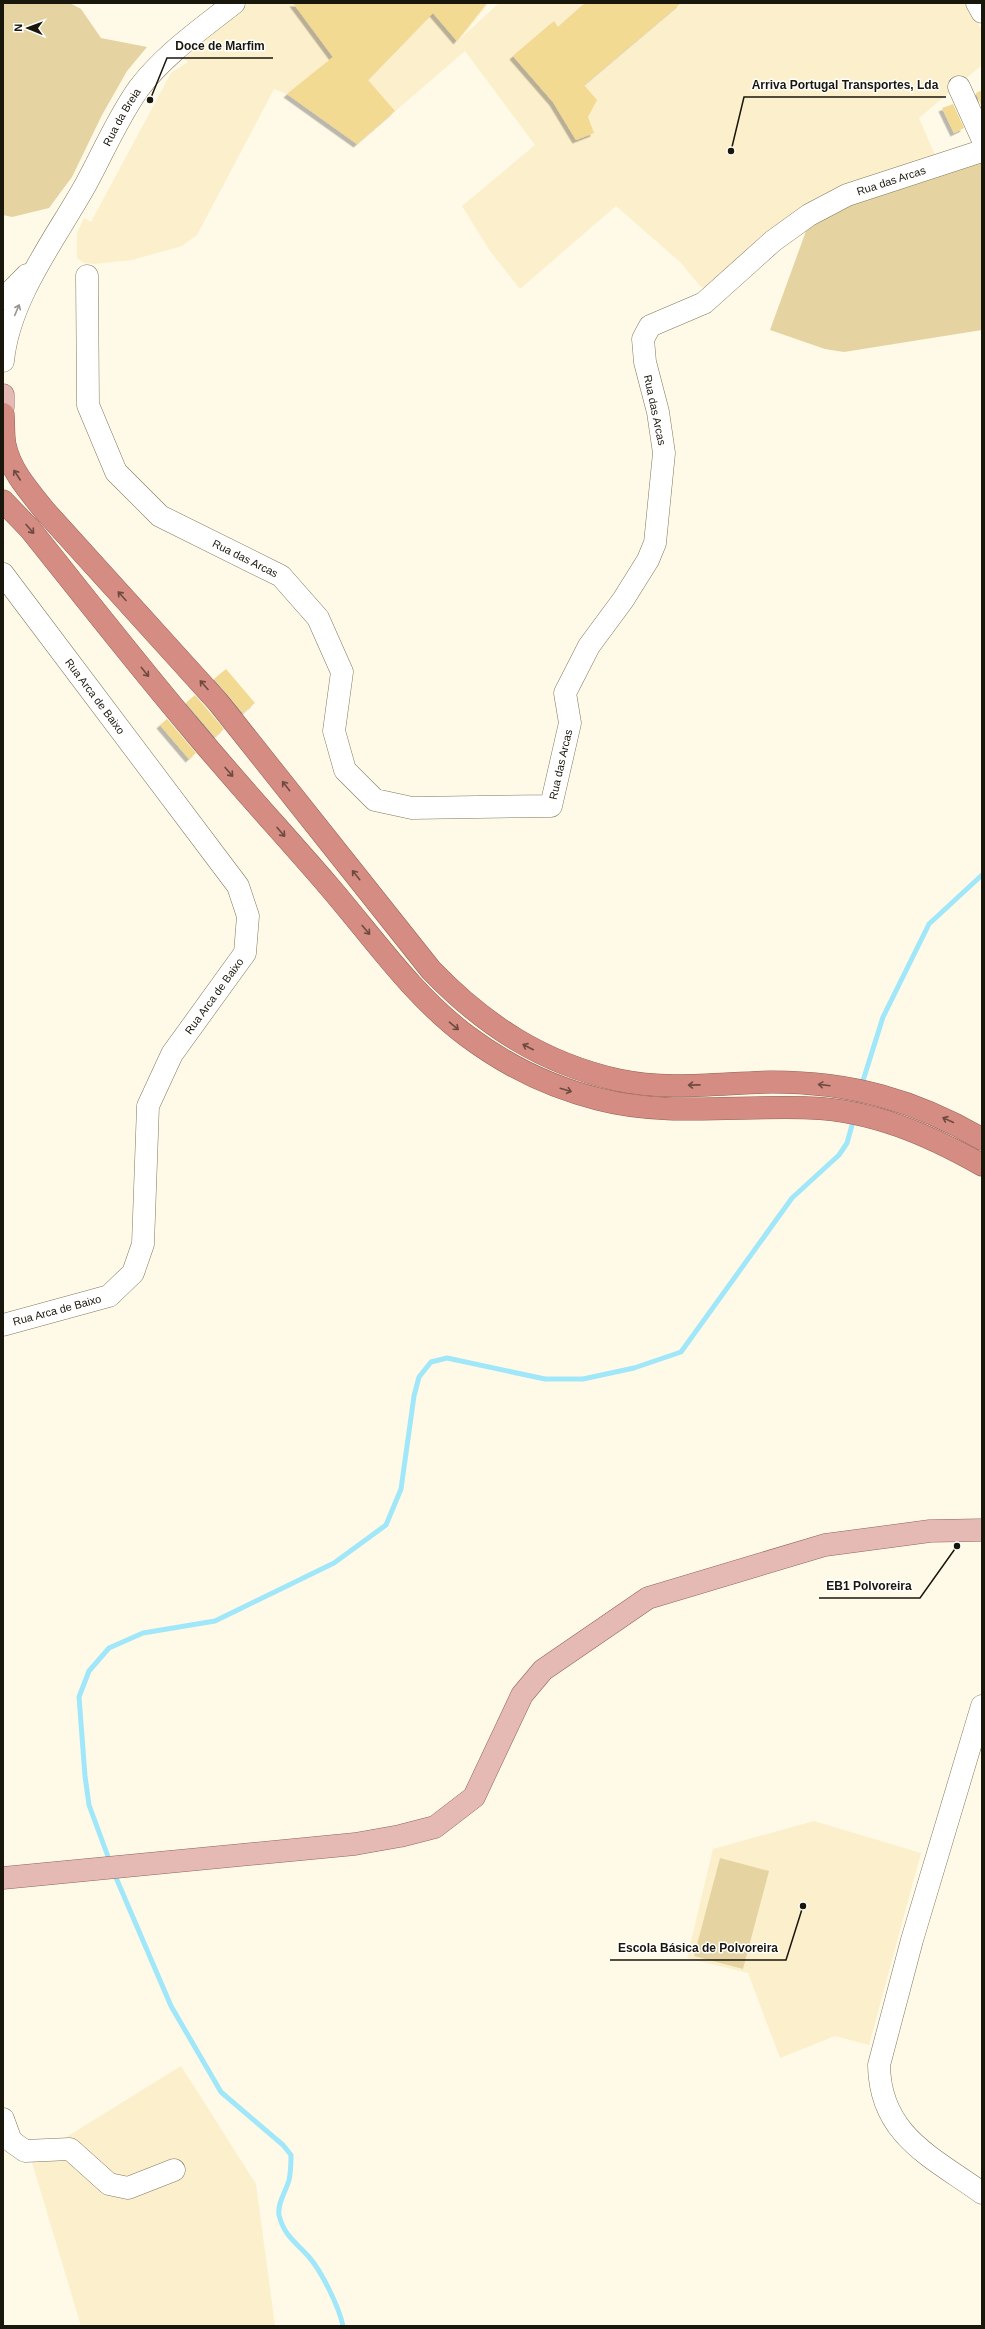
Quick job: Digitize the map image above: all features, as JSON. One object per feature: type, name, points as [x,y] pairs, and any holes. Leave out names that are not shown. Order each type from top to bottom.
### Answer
[{"type":"highway","points":[[3,414],[5,445],[12,467],[26,488],[45,511],[218,702],[431,970],[457,996],[485,1020],[516,1041],[549,1057],[584,1071],[619,1080],[657,1085],[693,1086],[808,1083],[845,1087],[881,1094],[916,1106],[951,1121],[982,1139]]},
{"type":"highway","points":[[3,501],[30,529],[192,729],[326,883],[410,984],[437,1012],[494,1056],[525,1073],[557,1087],[630,1106],[669,1109],[813,1108],[871,1117],[920,1133],[982,1165]]},
{"type":"main road","points":[[3,395],[3,407]]},
{"type":"main road","points":[[3,1878],[355,1844],[400,1836],[435,1827],[474,1797],[522,1695],[543,1670],[648,1598],[825,1545],[930,1531],[982,1530]]},
{"type":"street","name":"Rua da Breia","points":[[43,258],[68,218],[139,89],[169,56],[234,3]]},
{"type":"street","points":[[977,3],[982,12]]},
{"type":"street","points":[[959,87],[982,138]]},
{"type":"street","name":"Rua das Arcas","points":[[88,276],[88,405],[116,472],[160,516],[281,576],[318,618],[342,672],[334,731],[345,770],[375,800],[412,808],[551,806],[570,723],[565,693],[589,646],[623,600],[648,560],[655,543],[664,453],[658,412],[645,362],[643,339],[650,326],[704,303],[773,241],[809,215],[847,195],[982,151]]},
{"type":"street","points":[[3,299],[43,258]]},
{"type":"street","points":[[3,361],[9,329],[28,283],[43,258]]},
{"type":"street","name":"Rua Arca de Baixo","points":[[3,574],[238,886],[248,916],[245,953],[172,1054],[148,1106],[142,1244],[132,1274],[109,1296],[3,1325]]},
{"type":"street","points":[[982,1706],[910,1948],[879,2065],[879,2085],[886,2107],[907,2140],[982,2193]]},
{"type":"street","points":[[3,2119],[11,2141],[25,2151],[70,2149],[109,2184],[128,2188],[174,2170]]},
{"type":"shaded area","points":[[3,3],[70,3],[81,9],[101,38],[147,47],[127,71],[102,115],[72,177],[49,208],[12,217],[3,215]]},
{"type":"shaded area","points":[[249,3],[489,3],[460,39],[499,3],[967,3],[982,31],[982,65],[919,118],[936,157],[838,192],[712,289],[701,287],[680,262],[616,206],[520,289],[490,251],[462,206],[535,145],[465,51],[357,144],[287,94],[274,89],[197,235],[182,246],[132,260],[95,264],[84,263],[77,258],[77,233],[84,218],[91,222],[171,73],[188,62],[184,59]]},
{"type":"shaded area","points":[[982,161],[982,330],[844,352],[825,349],[770,330],[806,231],[818,218],[901,183]]},
{"type":"shaded area","points":[[814,1821],[921,1853],[869,2045],[835,2036],[780,2058],[748,1973],[687,1958],[713,1849]]},
{"type":"shaded area","points":[[720,1858],[769,1871],[743,1969],[694,1956]]},
{"type":"shaded area","points":[[181,2066],[256,2184],[275,2326],[81,2326],[31,2159]]},
{"type":"building","points":[[293,3],[487,3],[457,41],[433,13],[368,80],[395,111],[357,144],[287,94],[333,57]]},
{"type":"building","points":[[585,3],[681,3],[584,85],[597,100],[588,117],[594,133],[576,140],[553,102],[513,56],[554,21],[558,27]]},
{"type":"building","points":[[982,90],[982,108],[976,93]]},
{"type":"building","points":[[953,104],[964,128],[954,133],[942,108]]},
{"type":"building","points":[[226,669],[255,703],[243,713],[214,679]]},
{"type":"building","points":[[195,695],[224,729],[215,737],[186,703]]},
{"type":"building","points":[[167,719],[196,753],[189,759],[160,725]]},
{"type":"waterway","points":[[861,1087],[883,1017],[929,924],[982,875]]},
{"type":"waterway","points":[[110,1862],[89,1805],[85,1776],[79,1697],[89,1671],[109,1648],[143,1633],[215,1621],[334,1563],[386,1525],[401,1489],[414,1396],[419,1377],[431,1362],[447,1358],[545,1379],[583,1379],[634,1368],[681,1352],[792,1198],[839,1155],[847,1143],[854,1118]]},
{"type":"waterway","points":[[114,1873],[171,2006],[221,2092],[283,2145],[291,2155],[291,2171],[289,2180],[279,2206],[281,2222],[287,2234],[309,2257],[319,2271],[334,2300],[343,2326]]},
{"type":"place","name":"Doce de Marfim","points":[[150,100]]},
{"type":"place","name":"Arriva Portugal Transportes, Lda","points":[[731,151]]},
{"type":"place","name":"EB1 Polvoreira","points":[[957,1546]]},
{"type":"place","name":"Escola Básica de Polvoreira","points":[[803,1906]]}]
